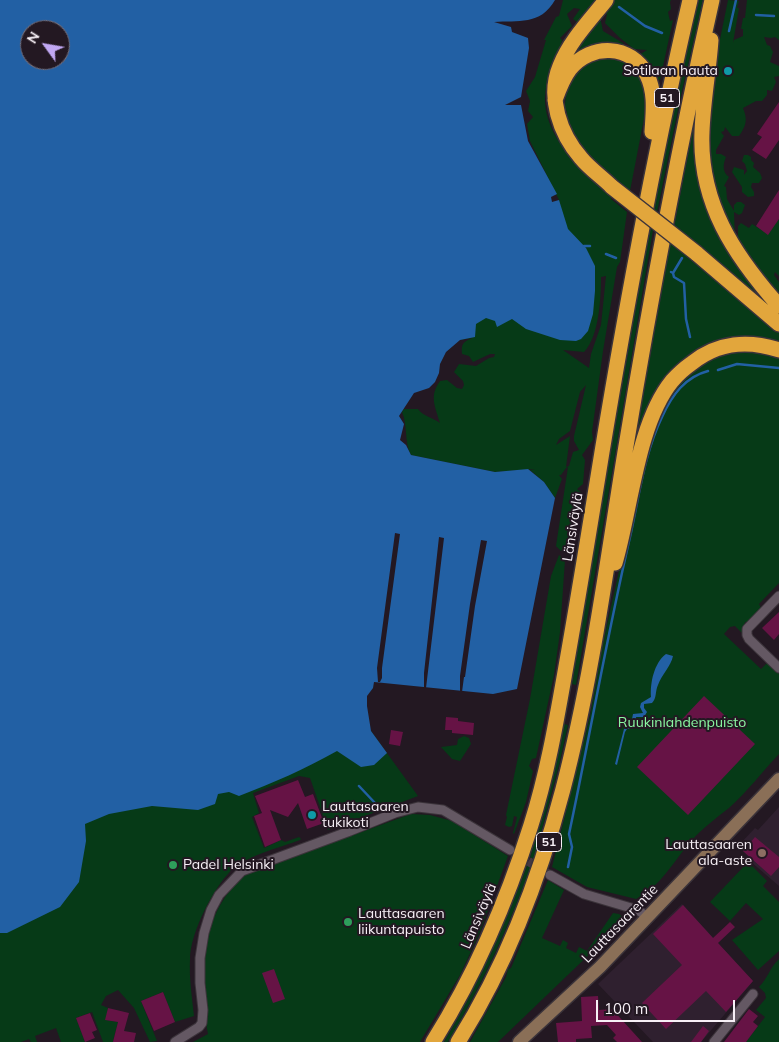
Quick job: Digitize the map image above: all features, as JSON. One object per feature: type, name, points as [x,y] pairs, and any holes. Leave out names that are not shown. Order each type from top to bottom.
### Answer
[{"type":"highway","points":[[606,0],[581,32],[560,65],[555,79],[554,100],[562,128],[581,158],[612,187],[696,253],[779,324]]},
{"type":"highway","name":"Länsiväylä","points":[[433,1042],[449,1016],[496,920],[532,824],[545,774],[578,596],[632,274],[690,0]]},
{"type":"highway","points":[[713,0],[702,134],[708,192],[718,218],[733,247],[752,275],[779,306]]},
{"type":"highway","name":"51","points":[[458,1042],[493,980],[516,930],[553,829],[567,780],[596,627],[671,194],[713,0]]},
{"type":"highway","points":[[554,100],[570,69],[580,59],[594,52],[606,49],[618,51],[640,65],[647,76],[652,92],[653,111],[647,196]]},
{"type":"highway","points":[[596,627],[620,545],[646,434],[657,406],[672,382],[697,359],[720,347],[735,344],[752,344],[779,350]]},
{"type":"main road","name":"Lauttasaarentie","points":[[519,1042],[600,967],[779,779]]},
{"type":"street","points":[[779,596],[748,629],[747,635],[779,668]]},
{"type":"street","points":[[175,1042],[199,1027],[202,1023],[200,958],[204,934],[211,910],[219,895],[242,871],[395,813],[418,807],[443,810],[510,850]]},
{"type":"street","points":[[550,875],[584,894],[638,910],[647,918]]},
{"type":"street","points":[[714,1042],[753,994]]},
{"type":"shaded area","name":"Lauttasaaren ala-aste","points":[[779,807],[779,886],[750,861],[751,859],[738,846],[755,828],[758,830]]},
{"type":"shaded area","points":[[682,904],[753,981],[701,1042],[653,1042],[598,984]]},
{"type":"green space","points":[[563,0],[597,0],[577,22],[573,19],[580,9],[574,8],[567,14],[572,26],[560,38],[562,40],[561,46],[546,88],[545,104],[548,120],[564,149],[575,162],[611,195],[611,199],[627,212],[620,262],[617,267],[603,351],[592,432],[593,440],[582,455],[585,460],[583,484],[577,489],[582,493],[581,508],[576,517],[577,526],[571,528],[570,544],[561,551],[556,546],[568,467],[559,475],[562,479],[555,498],[544,482],[530,470],[535,469],[495,472],[411,455],[407,445],[402,412],[404,409],[418,409],[423,414],[440,423],[434,396],[440,381],[447,380],[457,388],[462,389],[463,381],[454,372],[459,364],[476,366],[494,357],[495,354],[490,354],[473,362],[469,356],[462,354],[463,344],[472,338],[460,340],[559,200],[530,141],[527,124],[533,117],[528,111],[530,101],[526,91],[535,77],[546,40],[544,40],[556,17],[559,16]],"holes":[[[606,276],[601,325],[591,354],[589,368],[563,350],[584,352],[589,345],[598,317],[601,277]],[[586,385],[574,436],[574,441],[579,450],[573,452],[569,466],[566,467],[570,436],[556,445],[559,439],[570,431],[580,392]]]},
{"type":"green space","points":[[610,0],[671,0],[671,9],[668,12],[670,21],[673,20],[660,80],[656,80],[630,52],[570,62],[573,47]],"holes":[[[604,13],[607,14],[605,23],[620,38],[634,49],[647,50],[639,55],[603,31],[600,17]]]},
{"type":"green space","points":[[699,0],[703,0],[657,212],[654,209],[677,93]]},
{"type":"green space","points":[[728,0],[739,1],[733,43],[734,40],[743,36],[743,29],[741,29],[743,18],[745,18],[747,0],[779,0],[779,40],[775,37],[764,37],[767,45],[770,46],[773,52],[770,62],[779,66],[779,76],[774,77],[776,82],[772,91],[767,90],[767,95],[762,101],[756,101],[743,108],[746,123],[739,136],[732,136],[725,127],[724,131],[721,132],[724,136],[716,150],[716,154],[726,157],[724,168],[725,173],[729,177],[724,186],[726,187],[727,199],[734,211],[734,205],[737,202],[745,205],[742,213],[739,215],[734,212],[735,239],[723,222],[706,147],[717,54]]},
{"type":"green space","points":[[602,57],[622,58],[639,70],[647,103],[630,191],[614,179],[609,172],[587,160],[565,121],[567,112],[564,107],[567,83],[583,64]]},
{"type":"green space","points":[[699,105],[701,179],[779,311],[779,316],[744,284],[674,227]]},
{"type":"green space","points":[[744,155],[751,157],[754,163],[753,167],[760,173],[762,178],[759,183],[752,183],[751,187],[754,196],[748,197],[742,192],[742,187],[732,172],[734,167],[744,170],[744,175],[747,171],[742,161]]},
{"type":"green space","points":[[779,219],[779,276],[775,272],[774,275],[779,282],[779,299],[738,249],[738,226],[741,223],[749,228],[752,224],[768,234]]},
{"type":"green space","points":[[650,227],[653,230],[576,685],[572,684]]},
{"type":"green space","points":[[670,243],[779,332],[779,345],[692,356],[631,466]]},
{"type":"green space","name":"Ruukinlahdenpuisto","points":[[725,350],[779,353],[779,583],[759,604],[761,608],[752,622],[745,622],[743,634],[735,626],[730,627],[724,634],[761,669],[767,663],[779,674],[779,754],[736,802],[691,841],[659,881],[645,894],[636,899],[587,887],[552,867],[590,716],[602,647],[636,495],[657,415],[683,375]]},
{"type":"green space","points":[[559,555],[565,560],[560,632],[554,675],[536,758],[532,759],[529,766],[533,771],[526,802],[514,834],[517,817],[514,816],[512,826],[509,827],[505,825],[506,815],[530,699],[551,576]]},
{"type":"green space","points":[[564,724],[568,725],[534,859],[530,857],[544,812]]},
{"type":"green space","points":[[371,731],[418,796],[328,830],[310,778],[299,776],[253,793],[259,813],[252,817],[264,848],[281,840],[285,842],[299,837],[301,839],[240,863],[219,885],[199,923],[191,948],[190,973],[194,1016],[175,1022],[163,992],[141,1001],[157,1041],[150,1042],[134,1008],[118,990],[106,996],[101,1005],[108,1008],[106,1020],[118,1022],[113,1041],[116,1042],[103,1042],[92,1012],[76,1018],[85,1042],[61,1042],[56,1028],[35,1036],[37,1042],[31,1042],[29,1039],[21,1042],[0,1042],[0,842],[37,815],[193,800]]},
{"type":"green space","points":[[464,736],[469,738],[471,744],[460,761],[452,759],[441,747],[457,745],[458,739]]},
{"type":"green space","name":"Lauttasaaren liikuntapuisto","points":[[411,814],[430,815],[452,821],[508,856],[480,932],[460,975],[420,1042],[193,1042],[208,1034],[203,990],[203,969],[209,930],[217,911],[228,893],[243,875]]},
{"type":"green space","points":[[748,862],[767,881],[763,886],[779,902],[779,951],[758,970],[732,940],[763,919],[746,903],[730,921],[710,902]]},
{"type":"green space","points":[[528,863],[532,864],[494,955],[448,1042],[444,1042],[490,954]]},
{"type":"green space","points":[[548,880],[564,890],[542,938],[560,946],[563,940],[568,943],[566,948],[576,953],[579,947],[587,951],[613,913],[619,914],[624,918],[623,922],[498,1042],[470,1042],[506,977],[508,969],[511,968]]},
{"type":"green space","points":[[779,959],[779,1042],[746,1042],[765,1017],[756,1010],[766,998],[765,993],[759,987]]},
{"type":"water","points":[[0,0],[555,0],[543,14],[535,18],[520,21],[494,22],[511,27],[512,32],[528,38],[529,48],[521,97],[505,105],[521,105],[528,141],[557,194],[551,197],[552,202],[559,200],[568,229],[586,248],[595,266],[593,314],[588,331],[581,339],[576,341],[560,340],[526,329],[512,319],[497,327],[495,321],[486,318],[476,324],[475,337],[460,340],[446,352],[440,364],[435,382],[429,388],[414,393],[399,416],[404,424],[400,440],[406,445],[411,455],[495,472],[528,469],[544,482],[555,498],[517,689],[493,694],[374,682],[373,688],[367,696],[371,731],[387,753],[374,765],[361,767],[337,751],[313,764],[239,796],[229,792],[218,794],[215,804],[198,810],[152,806],[109,814],[85,824],[86,841],[79,882],[60,907],[7,933],[0,933]]},
{"type":"water","points":[[666,654],[673,656],[658,685],[655,699],[652,703],[644,704],[647,712],[644,717],[636,717],[637,723],[633,728],[627,729],[625,732],[617,765],[615,764],[624,729],[631,724],[633,714],[643,713],[640,707],[641,703],[651,697],[651,686],[656,668]]},
{"type":"pier","points":[[395,533],[400,534],[382,678],[378,682],[377,668]]},
{"type":"pier","points":[[439,537],[444,538],[426,688],[424,688],[424,673]]},
{"type":"pier","points":[[481,540],[487,541],[465,677],[462,692],[460,692],[460,676]]},
{"type":"building","points":[[779,102],[779,140],[766,159],[752,150],[762,137],[757,134]]},
{"type":"building","points":[[779,190],[779,219],[768,235],[756,226]]},
{"type":"building","points":[[779,612],[779,634],[774,640],[762,628]]},
{"type":"building","points":[[704,696],[755,744],[688,815],[637,767]]},
{"type":"building","points":[[446,717],[458,718],[458,721],[474,723],[473,735],[452,733],[452,730],[445,730]]},
{"type":"building","points":[[391,730],[403,732],[400,746],[389,744]]},
{"type":"building","name":"Lauttasaaren tukikoti","points":[[298,780],[305,797],[313,794],[324,823],[307,829],[298,803],[288,817],[270,810],[281,840],[265,847],[254,816],[262,813],[255,796]]},
{"type":"building","points":[[755,837],[779,857],[779,867],[771,876],[743,851]]},
{"type":"building","points":[[683,905],[713,938],[730,922],[735,927],[718,943],[753,981],[726,1012],[706,991],[666,1029],[642,1003],[682,965],[653,934]]},
{"type":"building","points":[[274,969],[285,999],[273,1003],[262,973]]},
{"type":"building","points":[[163,992],[175,1022],[154,1031],[141,1001]]},
{"type":"building","points":[[598,996],[599,1010],[612,1009],[642,1042],[617,1042],[613,1038],[616,1035],[607,1025],[591,1026],[592,1038],[576,1039],[576,1042],[558,1042],[556,1023],[582,1021],[581,997]]},
{"type":"building","points":[[108,1008],[129,1013],[124,1031],[136,1033],[134,1042],[113,1042],[118,1022],[105,1020]]},
{"type":"building","points":[[749,1009],[758,1016],[753,1022],[758,1026],[746,1042],[724,1042]]},
{"type":"building","points":[[90,1013],[97,1030],[92,1032],[95,1038],[85,1042],[76,1018]]},
{"type":"building","points":[[703,1026],[709,1031],[701,1042],[691,1042]]},
{"type":"waterway","points":[[729,31],[736,0]]},
{"type":"waterway","points":[[619,7],[645,26],[662,33]]},
{"type":"waterway","points":[[756,15],[774,16]]},
{"type":"waterway","points":[[584,246],[590,246]]},
{"type":"waterway","points":[[606,254],[616,258]]},
{"type":"waterway","points":[[671,272],[673,273],[682,258]]},
{"type":"waterway","points":[[673,273],[674,277],[684,283],[686,319],[690,337]]},
{"type":"waterway","points":[[718,370],[737,364],[779,368]]},
{"type":"waterway","points":[[568,867],[572,847],[569,834],[646,461],[656,431],[675,394],[686,382],[708,371]]},
{"type":"waterway","points":[[359,786],[375,803]]},
{"type":"tunnel","points":[[517,854],[550,875]]},
{"type":"place","name":"Sotilaan hauta","points":[[728,71]]},
{"type":"place","name":"Lauttasaaren tukikoti","points":[[312,815]]},
{"type":"place","name":"Lauttasaaren ala-aste","points":[[762,853]]},
{"type":"place","name":"Padel Helsinki","points":[[173,865]]},
{"type":"place","name":"Lauttasaaren liikuntapuisto","points":[[348,922]]}]
